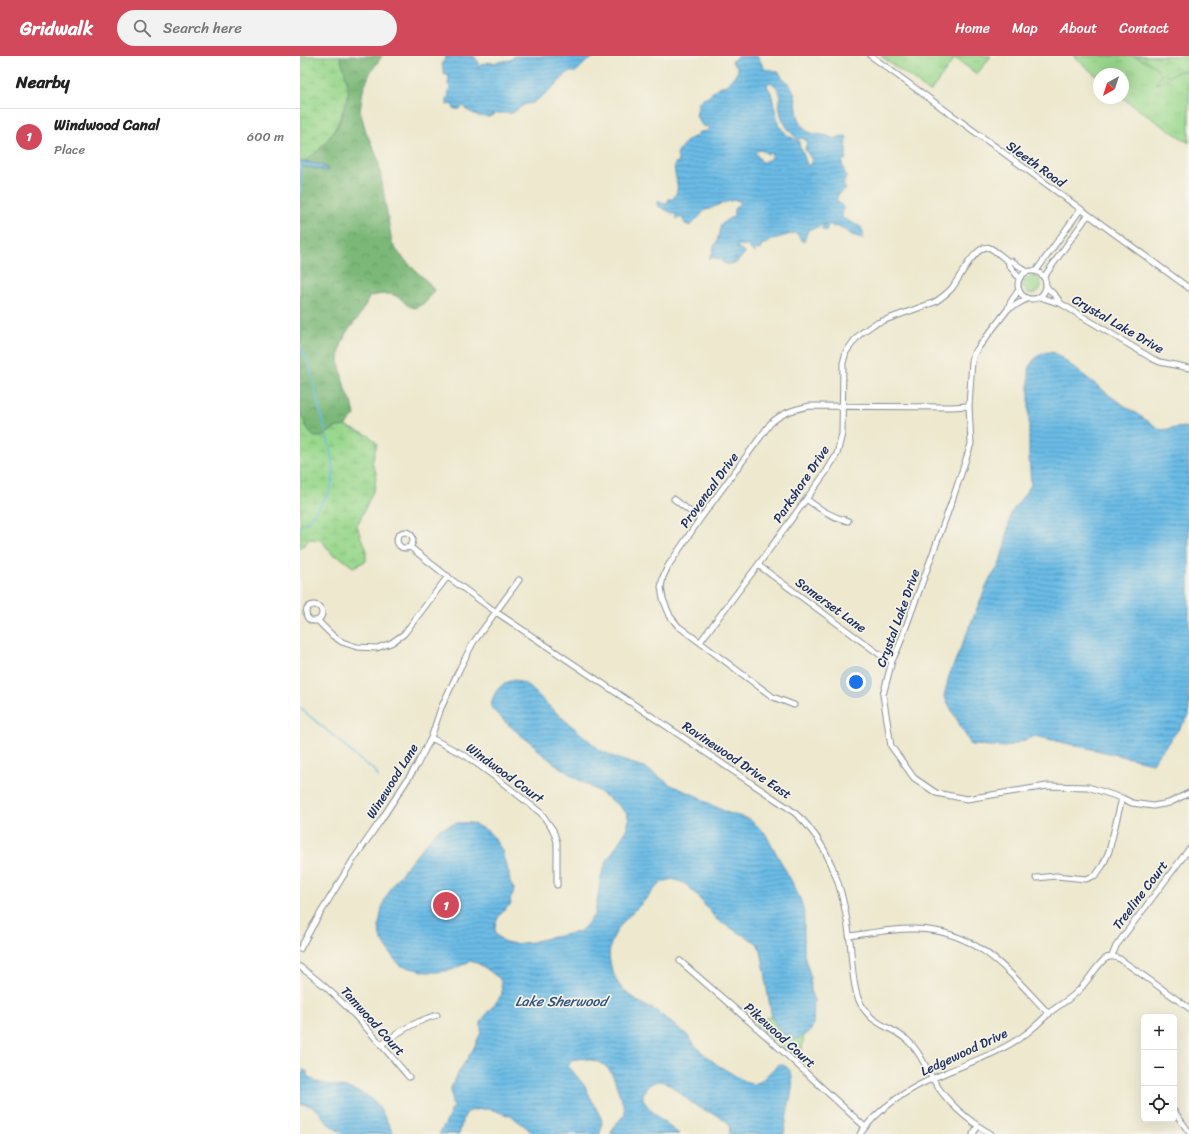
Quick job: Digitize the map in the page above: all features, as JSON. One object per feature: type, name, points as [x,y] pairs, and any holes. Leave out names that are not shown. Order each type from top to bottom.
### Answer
[{"type":"street","name":"Sleeth Road","points":[[871,56],[1080,210],[1189,288]]},
{"type":"street","points":[[1036,271],[1080,210]]},
{"type":"street","points":[[1019,278],[1026,271],[1031,270],[1036,271],[1044,277],[1088,215]]},
{"type":"street","name":"Parkshore Drive","points":[[700,642],[758,565],[837,454],[842,434],[843,363],[846,352],[860,334],[874,324],[935,302],[951,289],[975,253],[983,248],[990,248],[1008,262],[1019,278]]},
{"type":"street","name":"Parkshore Drive","points":[[1008,262],[1012,261],[1026,271]]},
{"type":"street","name":"Crystal Lake Drive","points":[[1044,277],[1046,286],[1052,294],[1058,298],[1060,303]]},
{"type":"street","name":"Crystal Lake Drive","points":[[1019,278],[1017,286],[1018,291],[1008,309],[974,354],[971,368],[969,406],[971,444],[935,549],[892,661],[883,695],[891,746],[914,778],[936,792],[967,799],[1047,786],[1088,787],[1122,798],[1132,804],[1153,806],[1169,803],[1189,793]]},
{"type":"street","points":[[1040,297],[1046,286]]},
{"type":"street","points":[[1018,291],[1027,299]]},
{"type":"street","name":"Crystal Lake Drive","points":[[1008,309],[1027,299],[1040,297],[1060,303],[1153,359],[1160,362],[1189,368]]},
{"type":"street","name":"Provencal Drive","points":[[794,705],[773,697],[678,626],[670,616],[663,599],[661,587],[663,577],[668,566],[700,519],[775,419],[794,410],[810,406],[969,406]]},
{"type":"street","points":[[674,499],[700,519]]},
{"type":"street","points":[[806,499],[828,514],[848,521]]},
{"type":"street","name":"Ravinewood Drive East","points":[[410,547],[496,612],[796,814],[808,825],[827,853],[837,878],[849,936],[855,986],[862,1005],[869,1016],[900,1035],[913,1046],[943,1095],[966,1118],[991,1134]]},
{"type":"street","name":"Somerset Lane","points":[[758,565],[880,654],[892,661]]},
{"type":"street","points":[[318,621],[333,636],[342,642],[357,647],[378,648],[391,643],[404,634],[448,576]]},
{"type":"street","name":"Winewood Lane","points":[[300,949],[353,860],[417,765],[431,738],[441,708],[473,643],[519,580]]},
{"type":"street","name":"Windwood Court","points":[[431,738],[466,756],[541,813],[554,830],[557,842],[557,885]]},
{"type":"street","points":[[1036,878],[1056,876],[1086,878],[1096,875],[1103,865],[1109,851],[1122,798]]},
{"type":"street","name":"Treeline Court","points":[[1112,956],[1116,946],[1189,849]]},
{"type":"street","points":[[849,936],[899,929],[932,930],[957,936],[994,957],[1049,1014]]},
{"type":"street","points":[[1112,956],[1122,960],[1189,1008]]},
{"type":"street","name":"Ledgewood Drive","points":[[860,1134],[874,1118],[907,1092],[943,1073],[981,1059],[1006,1047],[1030,1031],[1075,994],[1102,962],[1106,958],[1112,956]]},
{"type":"street","name":"Pikewood Court","points":[[680,961],[765,1035],[865,1127]]},
{"type":"street","name":"Tamwood Court","points":[[300,968],[334,994],[351,1011],[409,1077]]},
{"type":"street","points":[[381,1046],[406,1028],[437,1015]]},
{"type":"street","points":[[1177,1116],[1189,1132]]},
{"type":"street","points":[[973,1134],[978,1126]]},
{"type":"green space","points":[[300,56],[340,56],[347,80],[348,97],[336,126],[318,151],[305,161],[320,165],[300,161]]},
{"type":"green space","points":[[340,56],[382,56],[370,73],[363,90],[360,111],[366,132],[378,159],[392,243],[410,265],[429,283],[434,291],[426,302],[415,308],[390,294],[370,296],[358,318],[346,333],[340,348],[339,362],[345,389],[352,402],[355,415],[345,426],[335,428],[322,437],[314,437],[306,426],[300,412],[300,166],[326,171],[327,169],[321,165],[304,162],[324,145],[338,125],[348,96]]},
{"type":"green space","points":[[881,56],[991,56],[977,74],[955,58],[930,92]]},
{"type":"green space","points":[[1073,56],[1189,56],[1189,143],[1129,102],[1129,68],[1093,68],[1093,73]]},
{"type":"green space","points":[[1133,56],[1189,56],[1189,71],[1179,71],[1170,76],[1164,82],[1156,84],[1161,75],[1159,71],[1149,63]]},
{"type":"green space","points":[[1032,276],[1038,279],[1041,285],[1038,291],[1032,294],[1026,291],[1023,285],[1026,279]]},
{"type":"green space","points":[[300,412],[306,426],[314,437],[322,437],[335,428],[345,426],[370,436],[377,444],[372,463],[376,473],[375,487],[357,526],[366,547],[366,561],[353,567],[340,557],[333,555],[321,540],[310,539],[300,549]]},
{"type":"green space","points":[[772,1016],[779,1028],[787,1035],[796,1039],[804,1035],[800,1062],[754,1023]]},
{"type":"water","points":[[446,56],[474,56],[479,63],[478,67],[487,62],[492,63],[510,60],[514,56],[596,56],[586,62],[576,72],[567,73],[559,82],[533,103],[525,104],[512,113],[497,113],[489,117],[478,116],[465,109],[464,106],[460,109],[454,109],[452,104],[447,105],[449,95],[448,92],[451,89],[448,84],[448,75],[445,75],[442,65]]},
{"type":"water","points":[[737,56],[758,56],[764,69],[777,71],[790,84],[795,96],[799,119],[805,129],[811,133],[833,139],[845,136],[847,137],[846,159],[843,160],[842,164],[846,177],[844,187],[846,189],[839,193],[836,200],[843,207],[842,218],[861,227],[863,239],[852,235],[839,226],[834,227],[829,224],[826,231],[822,230],[826,223],[819,227],[809,229],[804,242],[794,233],[770,240],[766,244],[762,244],[760,250],[755,249],[755,253],[747,246],[738,245],[737,247],[745,253],[736,263],[727,264],[722,262],[723,258],[719,260],[713,257],[710,259],[709,257],[712,254],[714,246],[717,242],[721,225],[734,216],[734,209],[740,201],[728,201],[705,210],[690,226],[685,224],[682,217],[677,219],[676,215],[658,206],[658,202],[660,201],[667,204],[669,199],[673,199],[676,194],[677,185],[674,168],[675,163],[679,162],[677,155],[681,148],[693,137],[697,136],[699,132],[707,131],[709,129],[707,126],[703,127],[696,116],[699,102],[703,98],[707,98],[718,87],[728,84],[735,76],[738,71],[737,66],[733,64],[732,61]],"holes":[[[771,82],[778,89],[780,95],[779,106],[782,119],[786,126],[798,139],[802,138],[806,140],[807,143],[805,149],[812,160],[809,166],[807,165],[799,145],[799,141],[788,136],[779,127],[771,93],[767,86],[768,83]],[[761,150],[768,154],[772,154],[770,159],[761,162],[755,153]]]},
{"type":"water","points":[[300,161],[321,165],[327,170],[325,171],[317,168],[300,166]]},
{"type":"water","points":[[1049,352],[1055,353],[1113,398],[1161,430],[1184,427],[1189,428],[1189,716],[1152,763],[1035,736],[1006,747],[971,745],[944,696],[949,676],[989,580],[999,566],[1011,513],[1031,485],[1029,456],[1029,370],[1036,358]]},
{"type":"water","name":"Lake Sherwood","points":[[515,680],[527,685],[552,709],[600,750],[618,759],[644,767],[671,785],[699,797],[728,813],[749,819],[765,833],[792,882],[801,901],[804,913],[804,954],[811,978],[812,997],[814,1000],[813,1024],[811,1030],[807,1034],[795,1039],[783,1034],[772,1018],[761,951],[757,943],[717,920],[694,892],[684,883],[673,879],[659,884],[633,911],[614,935],[609,954],[610,964],[614,975],[623,989],[641,1003],[649,1008],[651,1007],[687,1035],[698,1049],[716,1064],[747,1083],[753,1084],[760,1082],[778,1064],[785,1066],[789,1070],[792,1075],[792,1089],[784,1134],[729,1134],[729,1125],[724,1119],[692,1103],[672,1087],[660,1081],[647,1087],[643,1094],[643,1098],[653,1112],[679,1134],[611,1134],[612,1130],[625,1111],[616,1083],[608,1068],[604,1065],[582,1058],[572,1060],[568,1066],[584,1085],[601,1118],[602,1122],[600,1134],[533,1134],[513,1117],[490,1109],[482,1109],[473,1110],[466,1113],[459,1134],[439,1134],[446,1123],[453,1106],[451,1088],[474,1048],[481,1032],[481,1023],[502,994],[501,982],[500,979],[487,969],[470,961],[452,970],[427,972],[402,966],[394,959],[380,937],[379,925],[385,899],[395,881],[439,829],[457,823],[471,823],[488,831],[494,838],[503,852],[510,882],[514,889],[510,900],[511,904],[504,910],[496,922],[496,935],[505,942],[515,944],[574,933],[580,931],[595,914],[601,877],[607,861],[626,831],[629,820],[627,814],[617,804],[574,777],[541,753],[533,744],[495,712],[491,707],[495,693],[505,683]]},
{"type":"water","points":[[303,1070],[307,1071],[307,1076],[315,1081],[356,1091],[369,1097],[375,1102],[383,1113],[394,1134],[343,1134],[327,1123],[318,1110],[308,1105],[300,1104],[300,1075],[302,1075]]},
{"type":"waterway","points":[[300,194],[302,182],[301,166]]},
{"type":"waterway","points":[[300,345],[309,364],[330,448],[334,475],[329,493],[306,523],[300,527]]},
{"type":"waterway","points":[[300,708],[342,743],[355,756],[374,770],[378,777]]},
{"type":"place","name":"Windwood Canal","points":[[446,905]]}]
